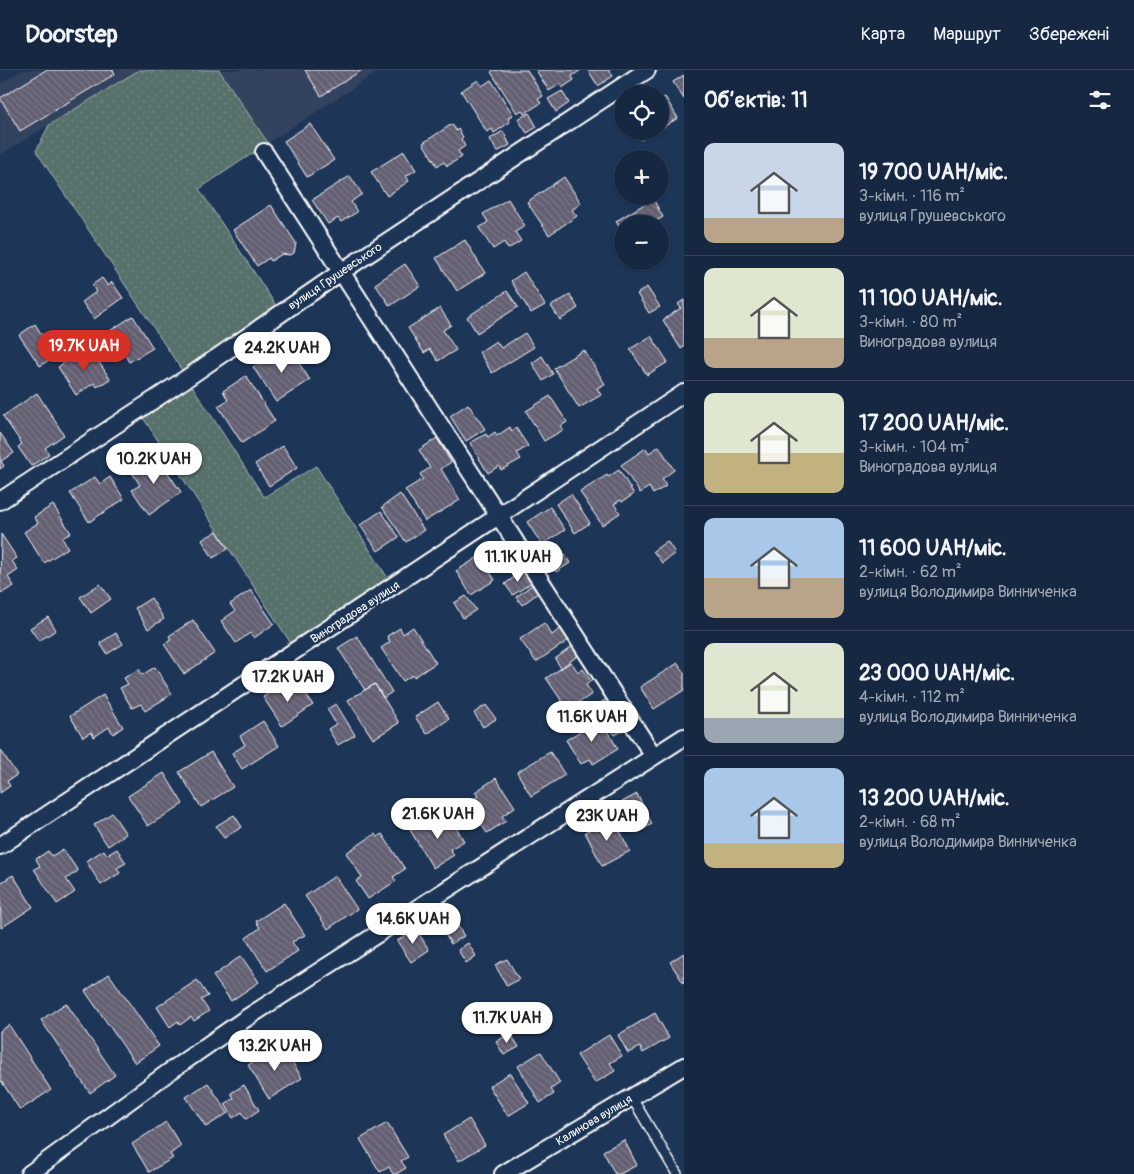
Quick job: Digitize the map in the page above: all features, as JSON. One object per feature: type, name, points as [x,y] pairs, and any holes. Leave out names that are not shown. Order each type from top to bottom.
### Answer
[{"type":"street","name":"вулиця Грушевського","points":[[0,501],[187,378],[341,272],[647,70]]},
{"type":"street","points":[[264,152],[653,755]]},
{"type":"street","name":"Виноградова вулиця","points":[[0,846],[684,393]]},
{"type":"street","points":[[29,1174],[245,1019],[684,736]]},
{"type":"street","name":"Калинова вулиця","points":[[503,1174],[684,1066]]},
{"type":"lane","points":[[632,1098],[677,1174]]},
{"type":"shaded area","points":[[22,70],[139,70],[0,155],[0,84]]},
{"type":"shaded area","points":[[219,70],[381,70],[268,143]]},
{"type":"green space","points":[[139,70],[219,70],[268,143],[199,189],[281,313],[187,378],[36,151],[49,125]]},
{"type":"green space","points":[[187,378],[264,497],[316,466],[393,586],[296,651],[138,410]]},
{"type":"building","points":[[46,70],[113,70],[115,74],[20,131],[0,98]]},
{"type":"building","points":[[305,70],[362,70],[321,96]]},
{"type":"building","points":[[493,70],[527,70],[543,96],[538,99],[541,103],[524,114],[522,110],[517,113],[491,72]]},
{"type":"building","points":[[536,70],[581,70],[572,76],[574,80],[562,88],[560,84],[549,91]]},
{"type":"building","points":[[588,70],[609,70],[613,76],[598,86]]},
{"type":"building","points":[[684,75],[684,99],[673,82]]},
{"type":"building","points":[[478,80],[482,86],[491,80],[513,115],[508,118],[510,122],[494,133],[492,129],[487,132],[461,91]]},
{"type":"building","points":[[562,91],[569,103],[556,112],[548,99]]},
{"type":"building","points":[[669,103],[678,118],[669,124]]},
{"type":"building","points":[[529,113],[537,127],[527,133],[518,119]]},
{"type":"building","points":[[310,124],[334,160],[307,177],[284,141]]},
{"type":"building","points":[[452,124],[463,137],[461,139],[465,146],[458,151],[462,157],[447,166],[444,162],[437,166],[423,143]]},
{"type":"building","points":[[503,131],[510,145],[497,152],[490,139]]},
{"type":"building","points":[[404,151],[416,170],[406,176],[409,181],[387,196],[371,172]]},
{"type":"building","points":[[350,176],[362,194],[351,202],[357,212],[341,222],[338,218],[328,224],[312,200]]},
{"type":"building","points":[[564,177],[581,203],[572,210],[577,216],[549,235],[527,202]]},
{"type":"building","points":[[508,199],[525,226],[515,232],[521,241],[508,249],[504,242],[493,249],[479,228],[488,222],[483,214]]},
{"type":"building","points":[[271,205],[296,243],[294,253],[290,255],[282,254],[271,261],[269,258],[257,266],[233,230]]},
{"type":"building","points":[[643,205],[656,205],[662,215],[626,215]]},
{"type":"building","points":[[465,240],[485,273],[457,291],[436,258]]},
{"type":"building","points":[[405,264],[420,286],[390,306],[375,284]]},
{"type":"building","points":[[524,272],[545,305],[531,313],[511,281]]},
{"type":"building","points":[[102,278],[108,286],[112,282],[123,298],[94,319],[82,302],[96,292],[92,285]]},
{"type":"building","points":[[647,287],[660,307],[649,313],[637,294]]},
{"type":"building","points":[[507,291],[518,307],[477,333],[467,317]]},
{"type":"building","points":[[570,295],[578,308],[560,320],[551,306]]},
{"type":"building","points":[[684,300],[684,347],[681,349],[663,320],[681,308],[678,304]]},
{"type":"building","points":[[440,308],[451,325],[443,330],[456,350],[438,361],[430,349],[424,353],[408,328]]},
{"type":"building","points":[[133,316],[153,348],[129,362],[125,355],[115,361],[104,342],[111,337],[108,332]]},
{"type":"building","points":[[35,324],[55,356],[40,366],[19,335]]},
{"type":"building","points":[[525,333],[534,347],[492,373],[479,352],[496,341],[501,348]]},
{"type":"building","points":[[651,336],[668,362],[647,375],[630,349]]},
{"type":"building","points":[[287,345],[310,380],[276,402],[253,367]]},
{"type":"building","points":[[91,350],[110,379],[97,387],[94,383],[76,395],[58,367],[80,352],[82,356]]},
{"type":"building","points":[[584,350],[605,384],[597,388],[601,395],[579,408],[554,368]]},
{"type":"building","points":[[542,356],[553,374],[543,381],[532,363]]},
{"type":"building","points":[[246,376],[275,421],[242,443],[218,406],[228,400],[223,391]]},
{"type":"building","points":[[37,393],[64,435],[45,448],[49,454],[31,466],[18,447],[22,444],[3,416]]},
{"type":"building","points":[[550,396],[567,422],[561,426],[563,430],[544,441],[526,411]]},
{"type":"building","points":[[468,404],[485,429],[466,441],[450,416]]},
{"type":"building","points":[[510,427],[512,431],[516,428],[528,446],[517,453],[521,459],[501,470],[499,466],[488,473],[470,443],[486,434],[488,437],[495,432],[497,436]]},
{"type":"building","points":[[0,433],[14,453],[1,461],[4,466],[0,469]]},
{"type":"building","points":[[437,438],[451,462],[441,469],[460,500],[425,521],[405,490],[423,479],[420,474],[430,468],[419,450]]},
{"type":"building","points":[[283,446],[297,468],[269,486],[255,464]]},
{"type":"building","points":[[659,446],[674,470],[662,479],[666,486],[653,494],[649,487],[640,493],[621,465],[646,448],[649,453]]},
{"type":"building","points":[[155,454],[181,492],[149,515],[132,490],[140,485],[131,471]]},
{"type":"building","points":[[619,470],[634,494],[622,502],[621,500],[614,504],[620,513],[602,525],[580,492],[607,475],[608,477]]},
{"type":"building","points":[[95,477],[100,484],[110,477],[124,499],[89,522],[70,493]]},
{"type":"building","points":[[400,494],[424,530],[406,542],[382,507]]},
{"type":"building","points":[[571,494],[590,523],[575,533],[556,504]]},
{"type":"building","points":[[53,505],[71,533],[62,538],[68,548],[44,563],[24,532],[38,523],[34,517]]},
{"type":"building","points":[[550,507],[565,530],[542,545],[527,522]]},
{"type":"building","points":[[381,511],[399,537],[378,551],[360,525]]},
{"type":"building","points":[[217,531],[228,549],[213,558],[202,540]]},
{"type":"building","points":[[1,534],[17,558],[12,561],[18,570],[8,577],[14,586],[2,593],[0,590]]},
{"type":"building","points":[[667,541],[675,553],[662,563],[653,551]]},
{"type":"building","points":[[558,544],[570,563],[556,572],[544,554]]},
{"type":"building","points":[[480,556],[495,580],[471,595],[456,571]]},
{"type":"building","points":[[522,571],[531,583],[513,595],[505,584]]},
{"type":"building","points":[[100,584],[111,599],[91,613],[80,597]]},
{"type":"building","points":[[532,585],[538,593],[522,605],[516,597]]},
{"type":"building","points":[[251,590],[274,624],[254,638],[250,633],[236,643],[221,621],[235,611],[230,604]]},
{"type":"building","points":[[466,596],[476,610],[463,618],[454,603]]},
{"type":"building","points":[[151,598],[164,619],[148,629],[135,608]]},
{"type":"building","points":[[48,617],[56,630],[39,641],[30,628]]},
{"type":"building","points":[[193,620],[215,653],[184,674],[164,644],[171,640],[169,636]]},
{"type":"building","points":[[544,623],[552,635],[561,628],[569,640],[536,662],[520,639]]},
{"type":"building","points":[[413,627],[436,663],[414,677],[413,675],[403,681],[381,648],[390,642],[387,636],[400,628],[403,634]]},
{"type":"building","points":[[116,633],[123,644],[107,654],[100,643]]},
{"type":"building","points":[[357,636],[392,692],[383,698],[375,684],[365,690],[338,648]]},
{"type":"building","points":[[574,645],[580,654],[561,668],[555,659]]},
{"type":"building","points":[[571,662],[578,672],[583,669],[591,681],[586,685],[592,694],[568,710],[546,678]]},
{"type":"building","points":[[678,663],[684,673],[684,690],[654,709],[640,687]]},
{"type":"building","points":[[155,667],[172,694],[145,711],[141,704],[132,708],[120,688],[128,684],[124,678],[139,669],[142,675]]},
{"type":"building","points":[[284,683],[289,691],[299,684],[313,705],[282,726],[263,697]]},
{"type":"building","points":[[375,684],[399,723],[373,739],[348,700]]},
{"type":"building","points":[[103,695],[123,727],[113,734],[109,727],[94,737],[91,732],[83,737],[70,716]]},
{"type":"building","points":[[607,699],[625,729],[615,735],[603,717],[598,720],[590,709]]},
{"type":"building","points":[[438,702],[449,719],[427,734],[415,717]]},
{"type":"building","points":[[336,704],[355,735],[338,745],[328,729],[336,724],[327,709]]},
{"type":"building","points":[[486,705],[496,719],[483,727],[474,713]]},
{"type":"building","points":[[600,719],[618,749],[593,764],[590,759],[581,764],[566,740]]},
{"type":"building","points":[[263,721],[279,746],[242,769],[232,753],[245,745],[240,736]]},
{"type":"building","points":[[0,749],[17,775],[7,781],[10,786],[0,793]]},
{"type":"building","points":[[211,752],[233,787],[201,807],[179,772]]},
{"type":"building","points":[[550,752],[565,775],[531,796],[517,772]]},
{"type":"building","points":[[164,773],[183,804],[148,826],[128,796]]},
{"type":"building","points":[[496,778],[515,807],[502,816],[506,821],[487,833],[468,804],[478,796],[475,792]]},
{"type":"building","points":[[637,794],[652,824],[638,832],[622,802]]},
{"type":"building","points":[[112,813],[126,834],[108,846],[94,825]]},
{"type":"building","points":[[234,815],[242,827],[224,838],[216,826]]},
{"type":"building","points":[[449,815],[464,841],[450,849],[454,855],[433,868],[410,830],[425,821],[430,827]]},
{"type":"building","points":[[613,818],[630,851],[602,866],[585,832]]},
{"type":"building","points":[[375,834],[377,837],[382,834],[405,869],[393,877],[396,881],[368,899],[356,881],[362,877],[346,853]]},
{"type":"building","points":[[63,849],[78,871],[66,879],[75,892],[57,904],[34,869],[40,866],[36,859],[48,851],[52,856]]},
{"type":"building","points":[[117,849],[126,863],[117,868],[120,873],[101,885],[86,861],[104,850],[107,855]]},
{"type":"building","points":[[13,875],[33,907],[1,928],[0,883]]},
{"type":"building","points":[[335,876],[357,909],[328,929],[305,896]]},
{"type":"building","points":[[284,903],[305,935],[292,942],[298,951],[267,971],[246,938],[260,928],[256,921]]},
{"type":"building","points":[[451,915],[464,936],[451,944],[438,923]]},
{"type":"building","points":[[416,929],[429,950],[411,962],[397,941]]},
{"type":"building","points":[[468,943],[476,956],[466,963],[458,950]]},
{"type":"building","points":[[684,953],[684,984],[670,962]]},
{"type":"building","points":[[241,956],[259,982],[231,1001],[213,976]]},
{"type":"building","points":[[507,959],[519,979],[507,986],[495,965]]},
{"type":"building","points":[[109,974],[159,1046],[135,1063],[85,991]]},
{"type":"building","points":[[197,980],[208,996],[201,1000],[209,1011],[194,1021],[191,1017],[180,1025],[178,1021],[170,1027],[157,1007]]},
{"type":"building","points":[[66,1003],[115,1075],[90,1093],[41,1020]]},
{"type":"building","points":[[655,1013],[669,1038],[643,1053],[640,1047],[628,1053],[618,1035]]},
{"type":"building","points":[[9,1025],[51,1090],[20,1110],[0,1079],[0,1031]]},
{"type":"building","points":[[510,1033],[519,1047],[504,1055],[496,1042]]},
{"type":"building","points":[[609,1035],[622,1056],[610,1063],[615,1071],[595,1083],[577,1055]]},
{"type":"building","points":[[281,1044],[302,1078],[269,1099],[248,1065]]},
{"type":"building","points":[[541,1052],[560,1083],[551,1089],[554,1094],[540,1103],[518,1066]]},
{"type":"building","points":[[510,1073],[529,1103],[508,1116],[489,1086]]},
{"type":"building","points":[[208,1083],[228,1113],[206,1127],[186,1097]]},
{"type":"building","points":[[244,1085],[259,1110],[246,1119],[242,1112],[233,1118],[225,1104],[234,1098],[231,1093]]},
{"type":"building","points":[[469,1119],[485,1145],[459,1161],[443,1135]]},
{"type":"building","points":[[166,1122],[181,1146],[170,1154],[173,1158],[149,1172],[132,1144]]},
{"type":"building","points":[[387,1123],[408,1157],[401,1161],[406,1168],[396,1174],[393,1174],[389,1167],[380,1172],[360,1139]]},
{"type":"building","points":[[624,1140],[637,1165],[620,1174],[615,1174],[603,1151]]}]
